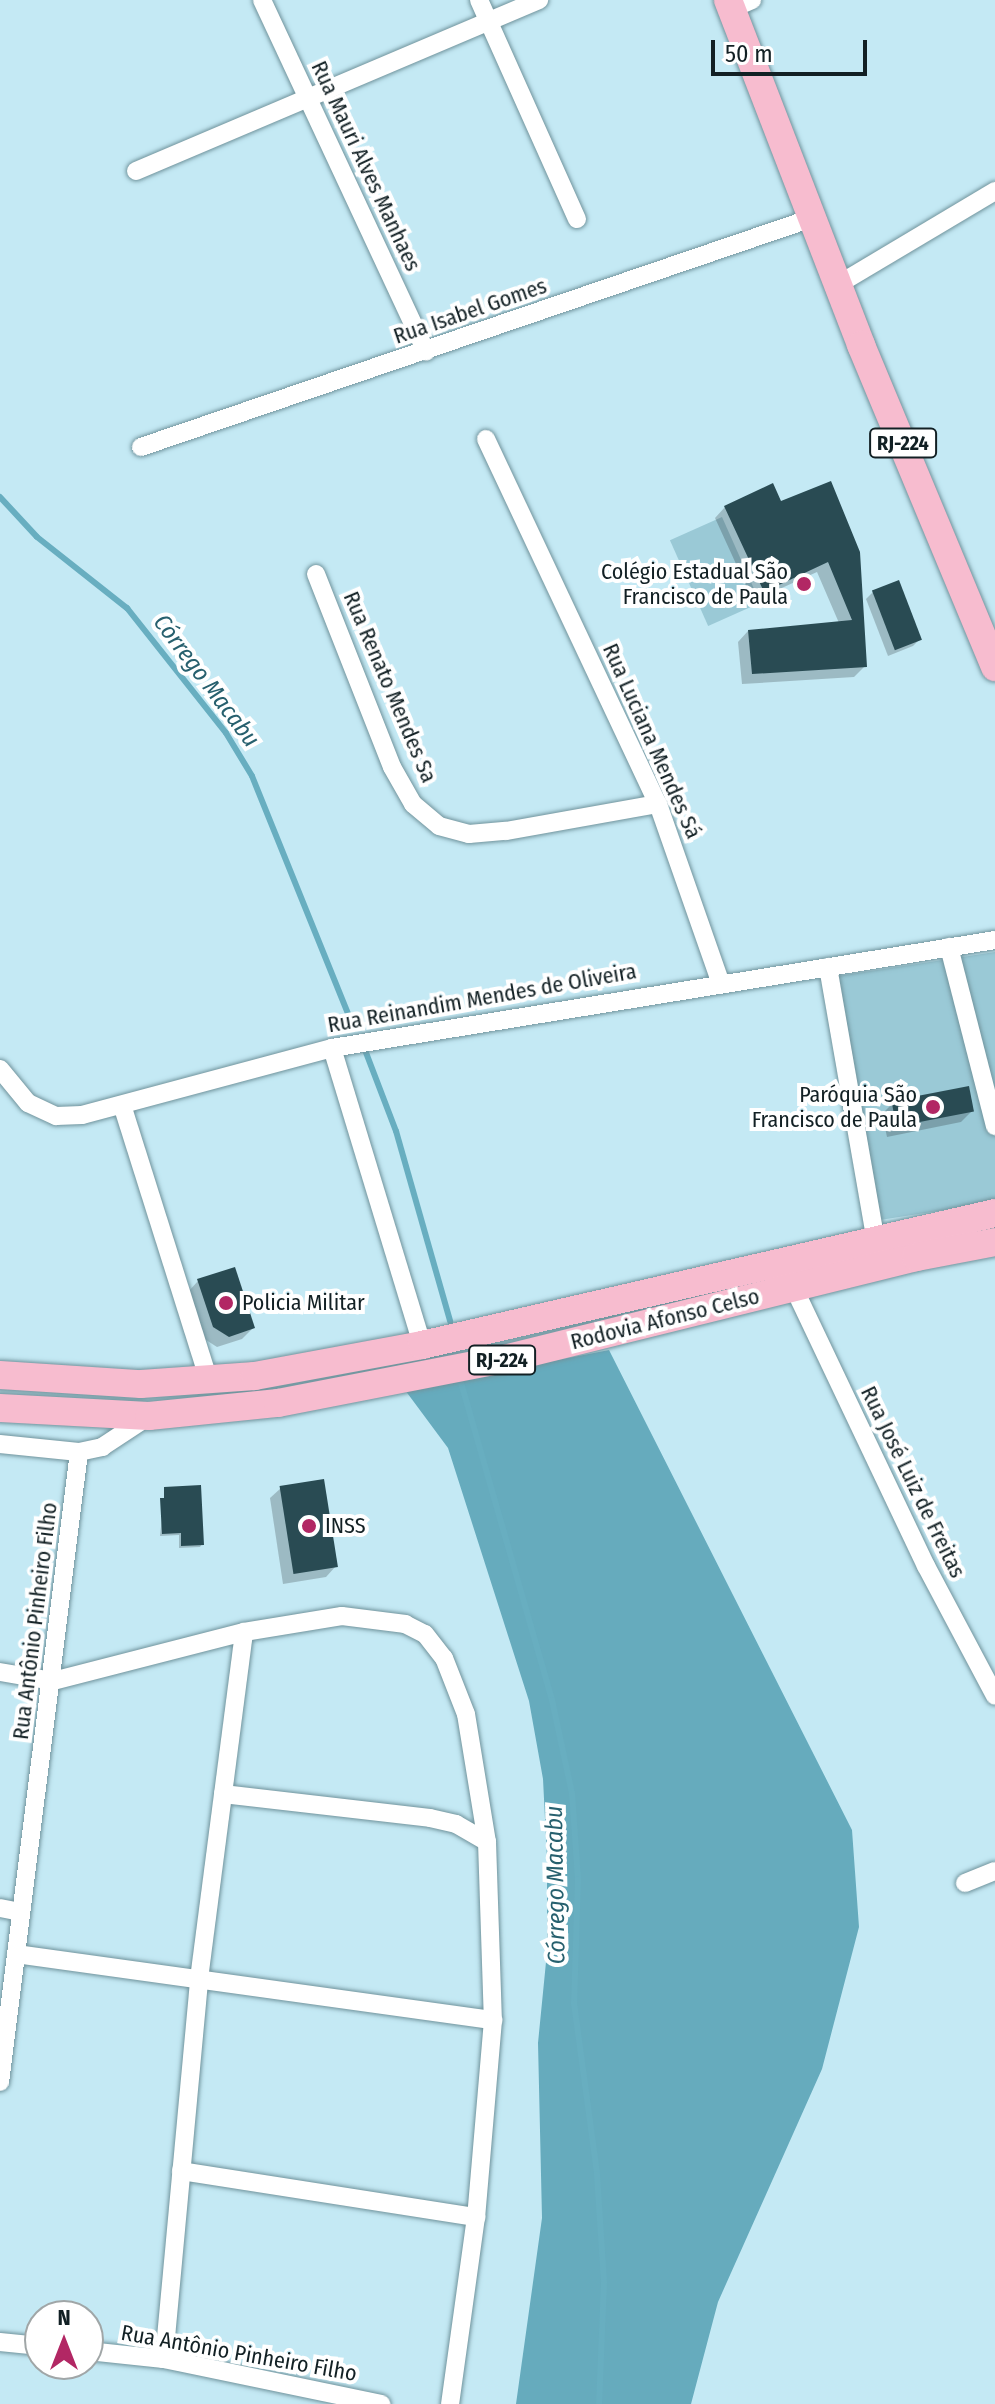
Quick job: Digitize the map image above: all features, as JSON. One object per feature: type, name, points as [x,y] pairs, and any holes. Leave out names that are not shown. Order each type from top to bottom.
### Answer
[{"type":"main road","name":"RJ-224","points":[[737,3],[812,218],[987,623],[995,667]]},
{"type":"main road","name":"Rodovia Afonso Celso","points":[[0,1375],[141,1384],[209,1380],[422,1345],[995,1213]]},
{"type":"main road","name":"Rodovia Afonso Celso","points":[[0,1408],[149,1416],[278,1403],[500,1360],[793,1286],[995,1242]]},
{"type":"street","name":"Rua Mauri Alves Manhaes","points":[[262,0],[426,352]]},
{"type":"street","points":[[479,0],[577,219]]},
{"type":"street","points":[[136,171],[309,101],[539,0]]},
{"type":"street","points":[[839,284],[995,191]]},
{"type":"street","name":"Rua Isabel Gomes","points":[[141,447],[812,218]]},
{"type":"street","name":"Rua Luciana Mendes Sá","points":[[486,439],[658,804],[720,981]]},
{"type":"street","name":"Rua Renato Mendes Sa","points":[[316,574],[392,767],[413,804],[439,826],[469,834],[506,831],[658,804]]},
{"type":"street","name":"Rua Reinandim Mendes de Oliveira","points":[[0,1069],[28,1103],[56,1116],[123,1108],[332,1048],[720,981],[995,940]]},
{"type":"street","points":[[949,947],[995,1126]]},
{"type":"street","points":[[828,967],[876,1242]]},
{"type":"street","points":[[332,1048],[422,1345]]},
{"type":"street","points":[[123,1108],[209,1380]]},
{"type":"street","name":"Rua José Luiz de Freitas","points":[[793,1286],[926,1566],[995,1696]]},
{"type":"street","points":[[0,1444],[79,1452],[102,1447],[149,1416]]},
{"type":"street","name":"Rua Antônio Pinheiro Filho","points":[[0,2082],[53,1681],[79,1452]]},
{"type":"street","points":[[0,1672],[53,1681],[244,1632],[342,1616],[375,1617],[425,1634],[444,1658],[466,1714],[487,1842],[493,2020],[476,2217],[450,2404]]},
{"type":"street","points":[[164,2359],[199,1979],[244,1632]]},
{"type":"street","points":[[223,1794],[430,1818],[456,1824],[487,1842]]},
{"type":"street","points":[[965,1883],[995,1871]]},
{"type":"street","points":[[0,1908],[21,1912]]},
{"type":"street","points":[[16,1954],[493,2020]]},
{"type":"street","points":[[181,2171],[476,2217]]},
{"type":"street","points":[[0,2342],[24,2344]]},
{"type":"street","name":"Rua Antônio Pinheiro Filho","points":[[104,2353],[164,2359],[381,2404]]},
{"type":"shaded area","points":[[722,517],[760,603],[708,626],[670,540]]},
{"type":"shaded area","points":[[995,952],[995,1202],[880,1220],[838,976]]},
{"type":"shaded area","points":[[609,1350],[852,1830],[859,1927],[822,2069],[718,2302],[691,2404],[516,2404],[542,2218],[538,2043],[547,1952],[543,1779],[529,1701],[448,1448],[405,1390]]},
{"type":"building","points":[[831,481],[860,552],[867,667],[752,674],[748,630],[852,620],[828,562],[764,592],[724,506],[773,483],[781,501]]},
{"type":"building","points":[[899,580],[922,640],[895,650],[872,590]]},
{"type":"building","name":"Paróquia São Francisco de Paula","points":[[969,1086],[974,1112],[896,1127],[891,1101]]},
{"type":"building","name":"Policia Militar","points":[[235,1267],[255,1328],[229,1337],[213,1327],[197,1279]]},
{"type":"building","name":"INSS","points":[[324,1479],[338,1567],[293,1574],[280,1486]]},
{"type":"building","points":[[201,1485],[204,1545],[181,1546],[181,1533],[162,1534],[160,1498],[164,1498],[164,1487]]},
{"type":"waterway","name":"Córrego Macabu","points":[[0,497],[37,537],[127,608],[226,733],[252,776],[352,1024]]},
{"type":"waterway","name":"Córrego Macabu","points":[[365,1050],[396,1131],[450,1321]]},
{"type":"waterway","name":"Córrego Macabu","points":[[460,1379],[552,1700],[572,1793],[578,1879],[574,2003],[597,2174],[604,2282],[599,2404]]},
{"type":"place","name":"Colégio Estadual São Francisco de Paula","points":[[804,584]]},
{"type":"place","name":"Paróquia São Francisco de Paula","points":[[933,1107]]},
{"type":"place","name":"Policia Militar","points":[[226,1303]]},
{"type":"place","name":"INSS","points":[[309,1526]]}]
